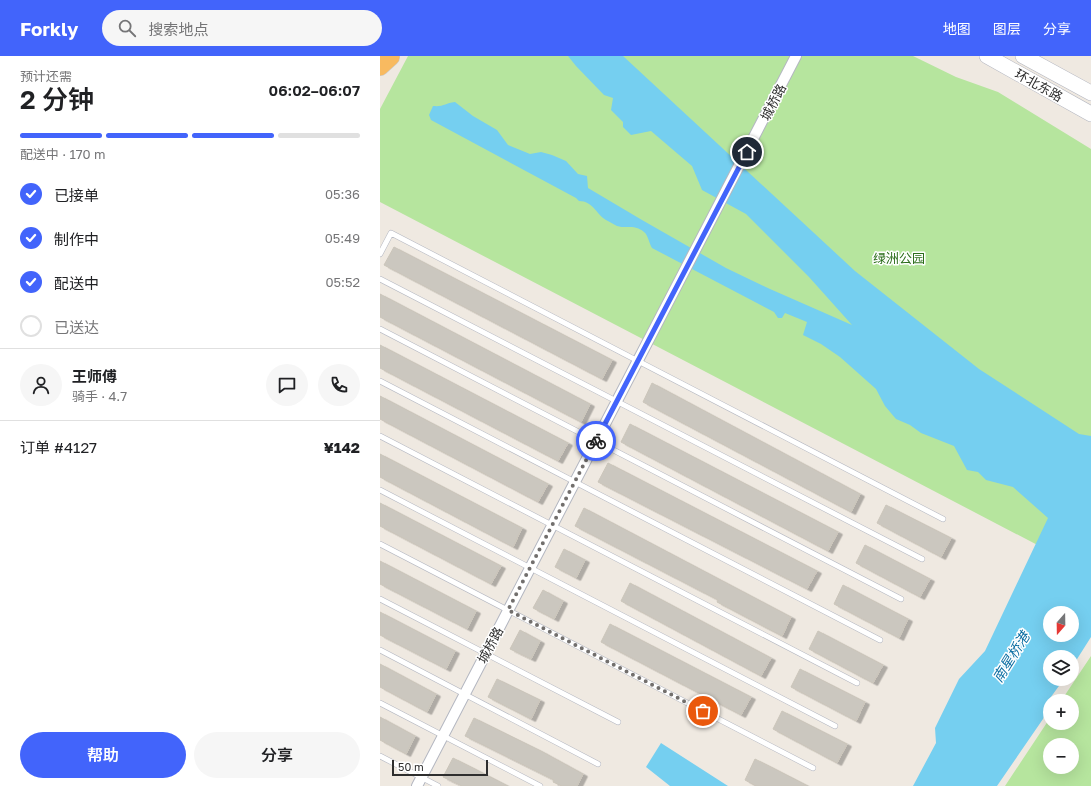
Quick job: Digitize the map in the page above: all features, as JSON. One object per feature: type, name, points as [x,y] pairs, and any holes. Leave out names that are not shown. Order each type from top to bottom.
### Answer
[{"type":"main road","name":"环北东路","points":[[987,56],[1091,114]]},
{"type":"main road","name":"环北东路","points":[[1023,56],[1091,93]]},
{"type":"street","name":"城桥路","points":[[419,782],[796,56]]},
{"type":"lane","points":[[380,254],[391,233],[943,519]]},
{"type":"lane","points":[[380,279],[922,560]]},
{"type":"lane","points":[[380,329],[901,600]]},
{"type":"lane","points":[[380,381],[880,640]]},
{"type":"lane","points":[[380,436],[857,683]]},
{"type":"lane","points":[[380,490],[835,726]]},
{"type":"lane","points":[[380,544],[813,768]]},
{"type":"lane","points":[[380,599],[618,722]]},
{"type":"lane","points":[[380,650],[598,764]]},
{"type":"lane","points":[[380,703],[540,786]]},
{"type":"lane","points":[[380,756],[419,782],[438,786]]},
{"type":"green space","name":"绿洲公园","points":[[408,56],[913,56],[956,77],[998,92],[1091,149],[1091,573],[380,202],[380,109]]},
{"type":"green space","points":[[1091,656],[1091,786],[1005,786],[1043,729],[1043,730],[1079,730],[1079,694],[1066,694],[1071,686],[1079,686],[1079,674]]},
{"type":"water","name":"南星桥港","points":[[568,56],[623,56],[855,271],[979,369],[1079,434],[1091,436],[1091,637],[1079,656],[1079,650],[1043,650],[1043,686],[1059,686],[1053,694],[1043,694],[1043,719],[997,786],[913,786],[936,743],[935,728],[959,679],[985,651],[1048,518],[1013,487],[986,480],[978,472],[967,470],[954,446],[921,433],[910,425],[896,419],[885,406],[876,389],[840,357],[821,344],[803,335],[807,322],[785,313],[782,318],[778,318],[774,312],[652,248],[647,235],[644,232],[633,227],[617,226],[606,220],[588,203],[579,201],[431,120],[429,115],[433,106],[440,106],[455,102],[473,116],[497,130],[508,145],[530,154],[541,152],[566,161],[578,174],[587,176],[588,188],[726,268],[852,325],[809,277],[746,214],[702,190],[692,166],[651,131],[631,135],[623,127],[623,122],[611,110],[613,98],[604,95]]},
{"type":"water","points":[[661,743],[728,786],[670,786],[646,767]]},
{"type":"building","points":[[394,247],[612,360],[602,379],[384,265]]},
{"type":"building","points":[[380,294],[590,404],[581,422],[380,317]]},
{"type":"building","points":[[380,345],[568,443],[558,461],[380,368]]},
{"type":"building","points":[[652,383],[860,494],[851,512],[643,402]]},
{"type":"building","points":[[380,396],[548,484],[538,502],[380,419]]},
{"type":"building","points":[[630,424],[838,532],[828,551],[621,442]]},
{"type":"building","points":[[380,454],[522,528],[513,547],[380,477]]},
{"type":"building","points":[[608,463],[817,571],[807,589],[598,482]]},
{"type":"building","points":[[380,503],[501,566],[491,584],[380,526]]},
{"type":"building","points":[[886,505],[951,538],[941,557],[877,523]]},
{"type":"building","points":[[584,508],[791,617],[782,636],[717,602],[718,600],[575,526]]},
{"type":"building","points":[[865,545],[930,579],[920,597],[856,563]]},
{"type":"building","points":[[564,549],[585,560],[576,578],[555,567]]},
{"type":"building","points":[[380,561],[476,611],[467,629],[380,584]]},
{"type":"building","points":[[630,583],[771,658],[761,676],[621,601]]},
{"type":"building","points":[[843,585],[908,619],[899,638],[834,604]]},
{"type":"building","points":[[543,590],[563,601],[554,619],[533,608]]},
{"type":"building","points":[[380,612],[455,651],[446,669],[380,635]]},
{"type":"building","points":[[610,624],[751,697],[741,715],[601,642]]},
{"type":"building","points":[[520,630],[540,641],[531,659],[510,649]]},
{"type":"building","points":[[818,631],[883,665],[873,683],[809,649]]},
{"type":"building","points":[[380,664],[436,694],[427,712],[380,687]]},
{"type":"building","points":[[800,669],[865,702],[856,721],[791,687]]},
{"type":"building","points":[[497,679],[540,700],[531,719],[488,697]]},
{"type":"building","points":[[782,711],[847,744],[837,763],[773,729]]},
{"type":"building","points":[[380,717],[415,736],[406,754],[380,740]]},
{"type":"building","points":[[474,718],[541,751],[583,774],[577,786],[562,786],[553,782],[554,780],[465,736]]},
{"type":"building","points":[[453,758],[508,786],[462,786],[443,777]]},
{"type":"building","points":[[755,759],[808,786],[756,786],[745,780]]},
{"type":"way so far","points":[[596,441],[508,610],[703,711]]},
{"type":"route","points":[[596,441],[747,152]]}]
